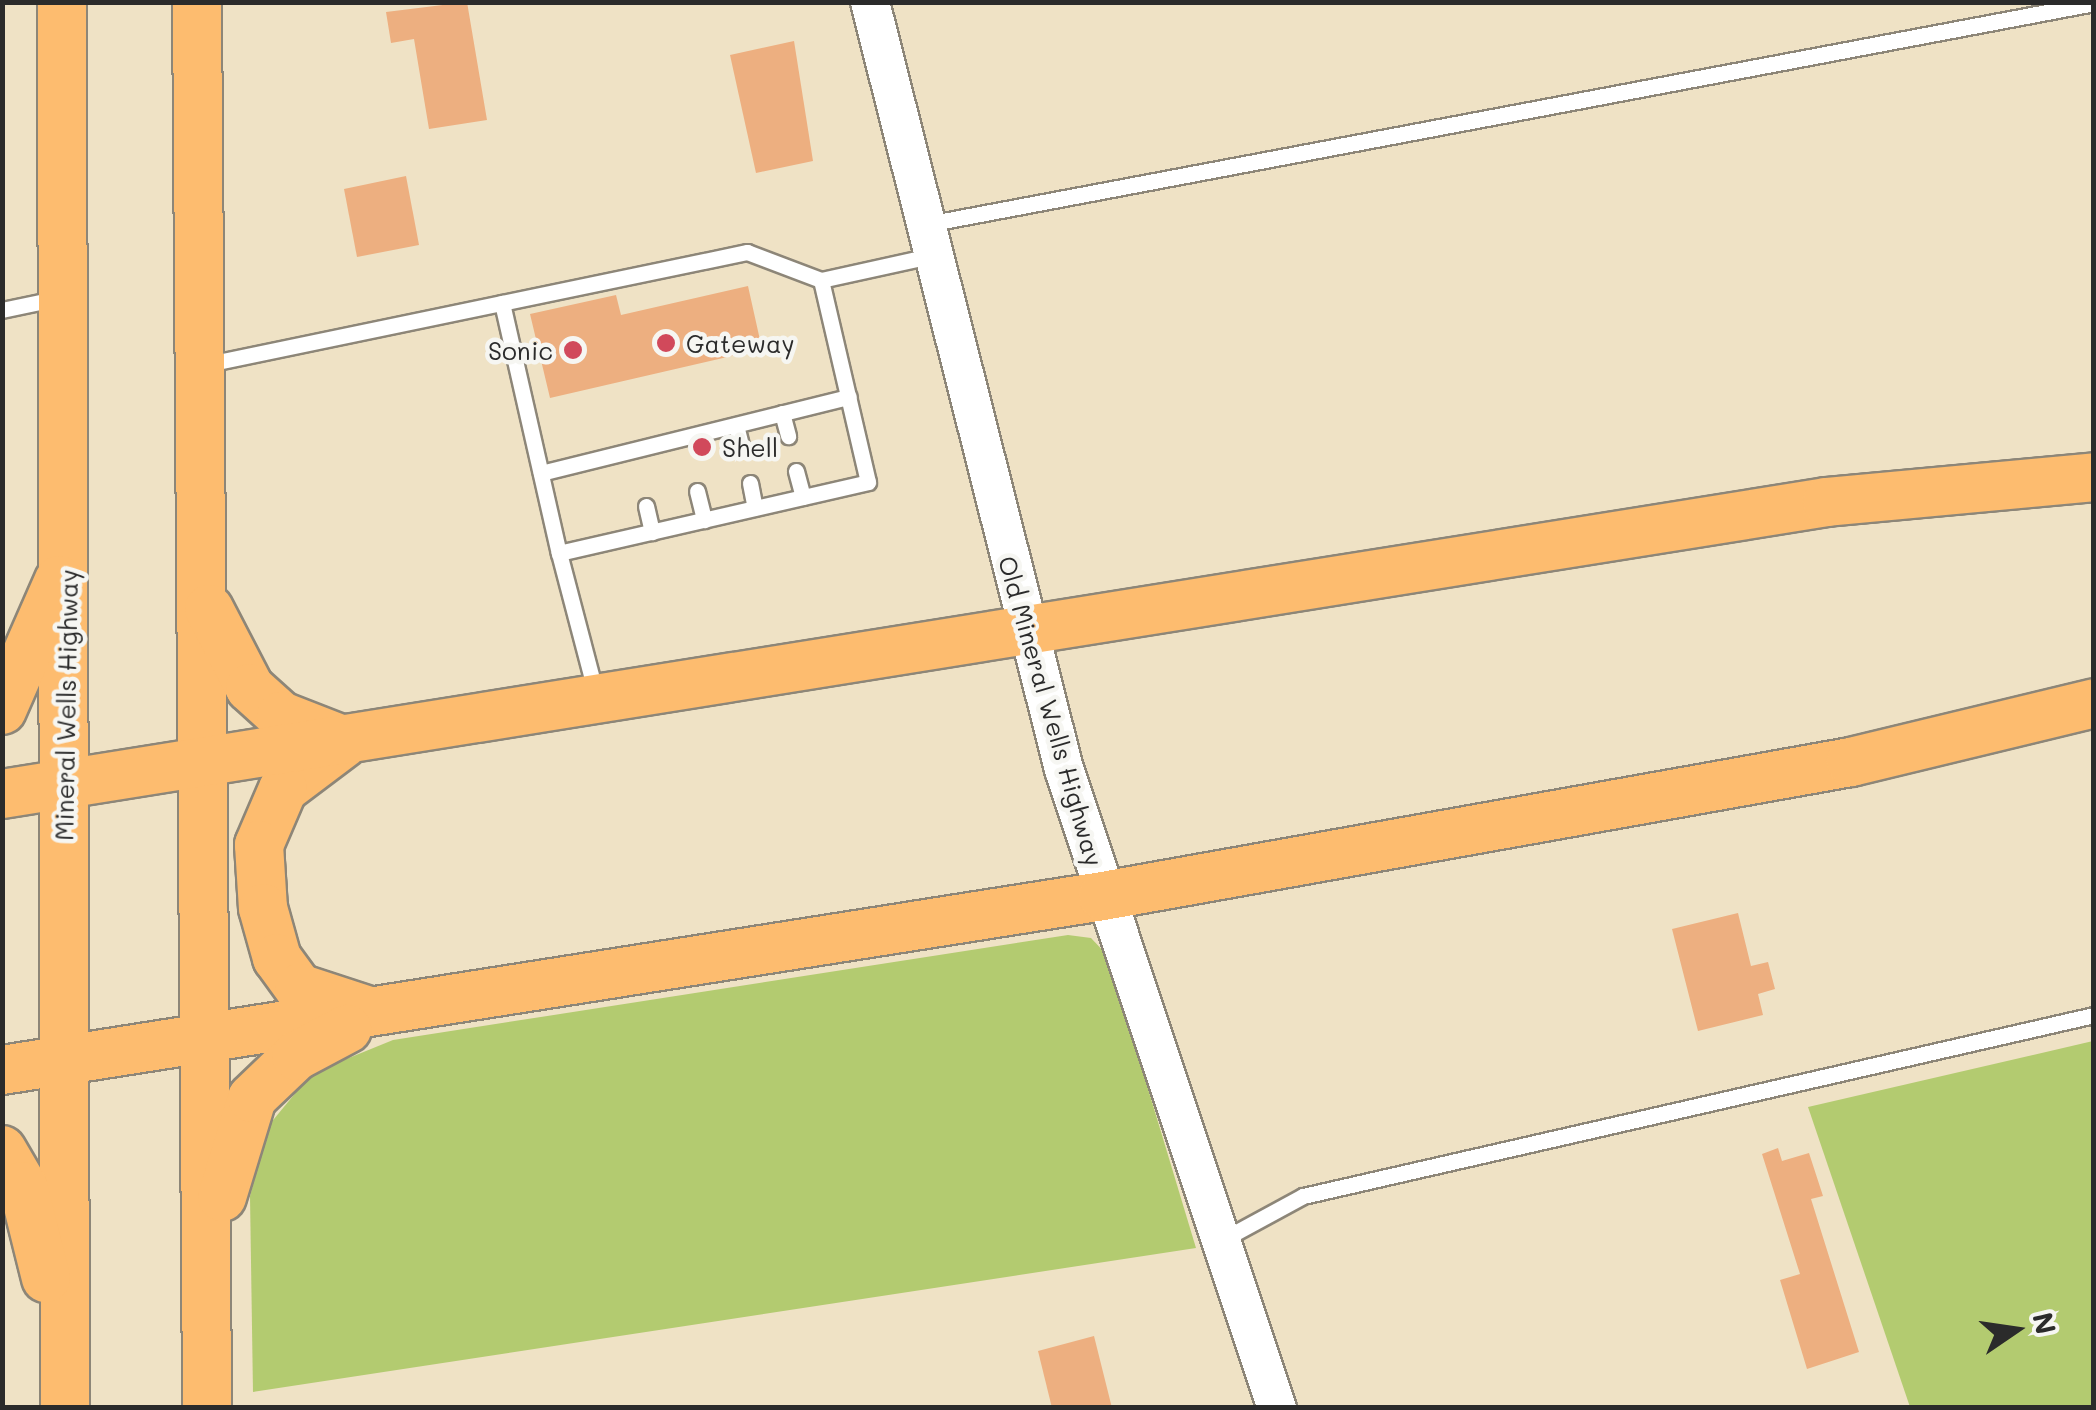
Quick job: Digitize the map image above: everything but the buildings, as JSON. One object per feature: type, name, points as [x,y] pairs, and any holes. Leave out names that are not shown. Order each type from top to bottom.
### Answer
[{"type":"main road","name":"Mineral Wells Highway","points":[[62,2],[68,558],[64,784],[65,1385]]},
{"type":"main road","points":[[197,2],[206,1408]]},
{"type":"main road","points":[[2,794],[598,704],[1808,505],[2094,476]]},
{"type":"main road","points":[[2,710],[68,558]]},
{"type":"main road","points":[[201,588],[250,688],[281,716],[346,741]]},
{"type":"main road","points":[[2,1070],[1103,896],[1851,762],[2094,703]]},
{"type":"main road","points":[[346,741],[283,789],[259,845],[263,908],[277,958],[299,988],[377,1013]]},
{"type":"main road","points":[[206,1275],[252,1098],[296,1056],[377,1013]]},
{"type":"main road","points":[[2,1150],[27,1202],[65,1385]]},
{"type":"street","name":"Old Mineral Wells Highway","points":[[870,2],[1026,635],[1103,896],[1217,1243],[1276,1408]]},
{"type":"lane","points":[[199,366],[747,252],[821,280],[931,240],[2094,3]]},
{"type":"lane","points":[[559,553],[868,482],[821,280]]},
{"type":"lane","points":[[2,310],[63,298]]},
{"type":"lane","points":[[502,303],[598,704]]},
{"type":"lane","points":[[541,473],[848,397]]},
{"type":"lane","points":[[782,414],[788,436]]},
{"type":"lane","points":[[736,425],[741,446]]},
{"type":"lane","points":[[684,438],[689,456]]},
{"type":"lane","points":[[633,450],[637,468]]},
{"type":"lane","points":[[796,472],[803,497]]},
{"type":"lane","points":[[750,483],[755,508]]},
{"type":"lane","points":[[697,492],[704,520]]},
{"type":"lane","points":[[646,506],[652,532]]},
{"type":"lane","points":[[1217,1243],[1303,1196],[2094,1015]]},
{"type":"green space","points":[[1068,935],[1091,938],[1108,956],[1196,1248],[253,1392],[250,1196],[269,1125],[312,1073],[393,1040]]},
{"type":"green space","points":[[2093,1041],[2093,1407],[1910,1407],[1808,1107]]},
{"type":"place","name":"Gateway","points":[[666,343]]},
{"type":"place","name":"Sonic","points":[[573,350]]},
{"type":"place","name":"Shell","points":[[702,447]]}]
